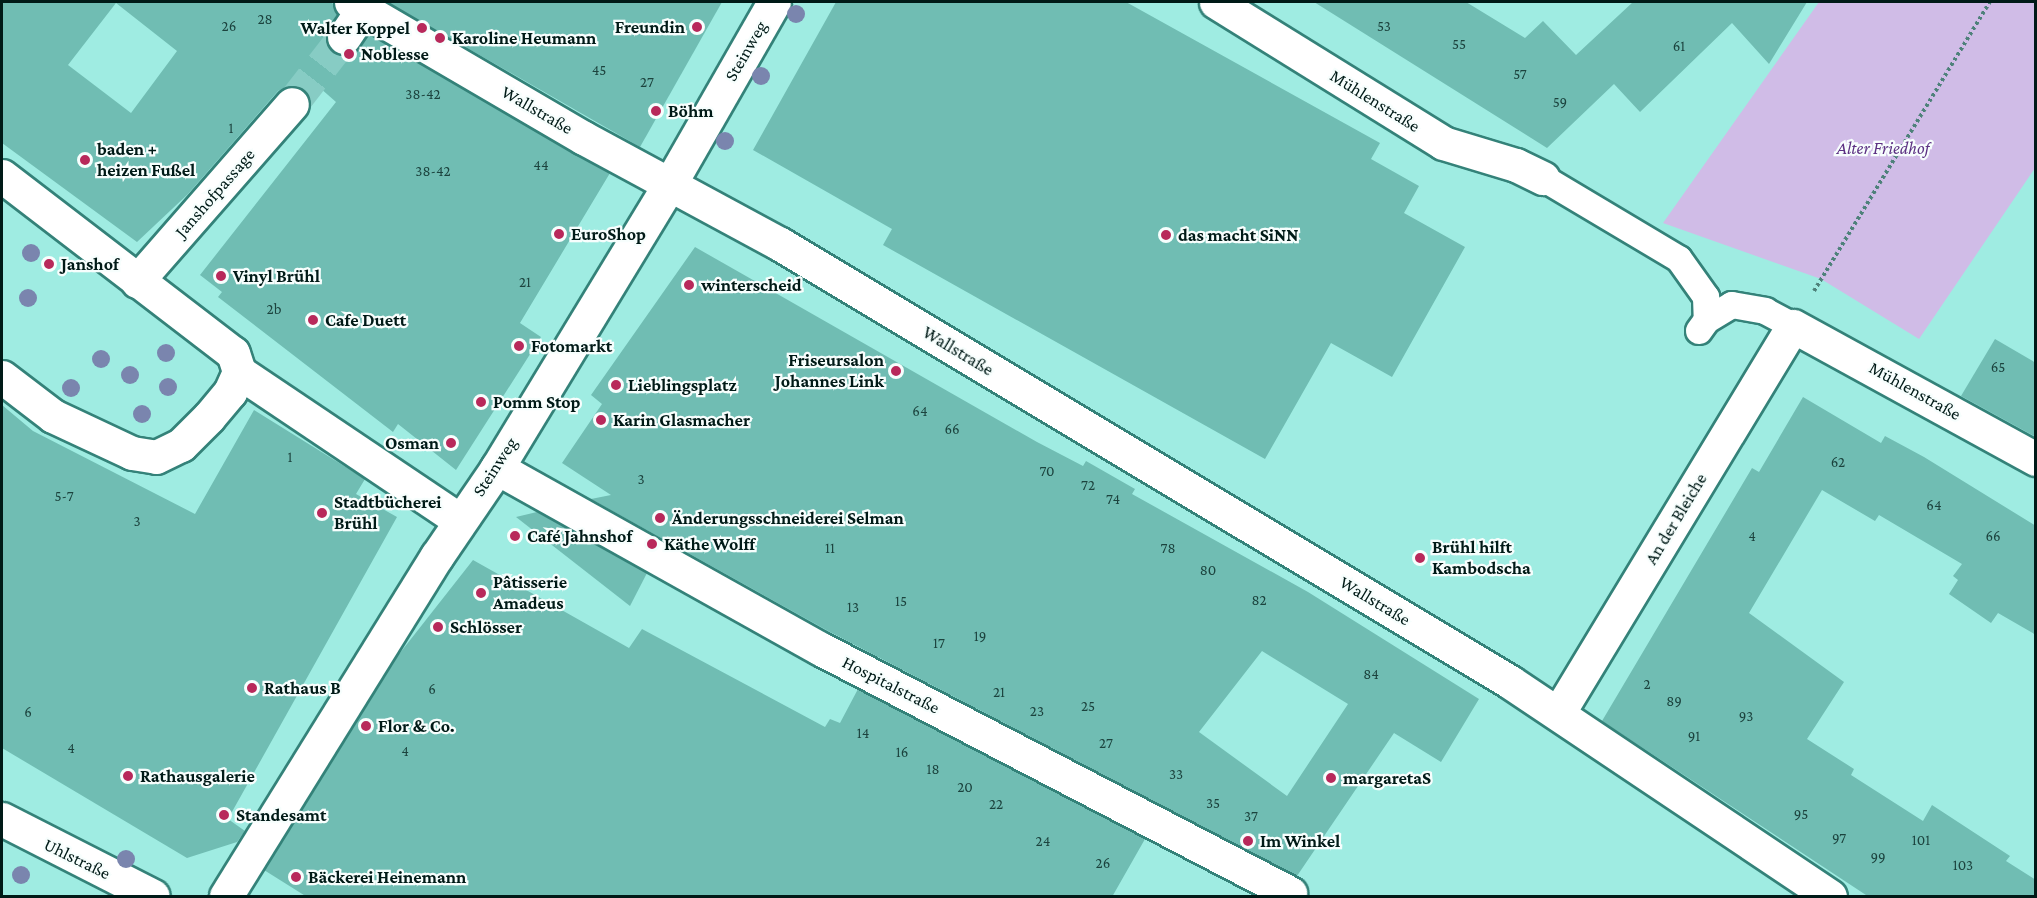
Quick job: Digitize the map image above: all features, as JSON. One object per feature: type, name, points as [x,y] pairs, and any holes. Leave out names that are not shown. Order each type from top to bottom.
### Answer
[{"type":"street","name":"Steinweg","points":[[226,897],[459,520],[497,468],[671,182],[774,2]]},
{"type":"street","name":"Mühlenstraße","points":[[1216,2],[1443,143],[1516,165],[1543,178]]},
{"type":"street","name":"Wallstraße","points":[[357,6],[584,138],[671,182],[780,244],[1561,725],[1830,897]]},
{"type":"street","points":[[344,37],[357,6]]},
{"type":"street","name":"Janshofpassage","points":[[138,281],[292,104]]},
{"type":"street","points":[[2,176],[233,353],[239,372],[459,520]]},
{"type":"street","name":"Mühlenstraße","points":[[1793,326],[2036,459]]},
{"type":"street","name":"An der Bleiche","points":[[1561,725],[1793,326]]},
{"type":"street","points":[[2,377],[52,416],[132,453],[156,457],[181,445],[209,417],[230,392],[239,372]]},
{"type":"street","name":"Hospitalstraße","points":[[497,468],[821,649],[1262,876],[1290,893]]},
{"type":"street","name":"Uhlstraße","points":[[2,819],[153,897]]},
{"type":"lane","points":[[1543,178],[1679,259],[1706,297],[1702,326],[1732,306],[1748,306],[1793,326]]},
{"type":"path","points":[[1793,326],[1990,2]]},
{"type":"green space","name":"Alter Friedhof","points":[[1819,2],[2035,2],[2035,168],[1919,339],[1821,279],[1663,223]]},
{"type":"building","points":[[2,2],[332,2],[337,14],[325,36],[334,53],[353,53],[369,34],[610,173],[520,323],[541,337],[456,470],[398,424],[393,432],[218,297],[222,292],[200,275],[336,102],[311,80],[302,88],[287,86],[278,91],[188,194],[137,242],[2,143]],"holes":[[[116,3],[177,51],[131,113],[68,65]]]},
{"type":"building","points":[[387,2],[722,2],[640,147]]},
{"type":"building","name":"das macht SiNN","points":[[836,2],[1126,2],[1380,143],[1371,159],[1419,186],[1404,213],[1465,247],[1392,377],[1331,343],[1265,459],[883,245],[892,229],[753,150]]},
{"type":"building","points":[[1314,2],[1466,2],[1525,38],[1543,21],[1576,55],[1633,2],[1807,2],[1769,64],[1732,23],[1640,112],[1614,84],[1547,148]]},
{"type":"building","points":[[695,247],[1037,442],[1083,466],[1086,461],[1135,489],[1132,494],[1308,592],[1479,699],[1441,762],[1394,733],[1297,876],[830,632],[591,499],[611,495],[562,463],[602,404],[591,395]],"holes":[[[1262,651],[1348,704],[1287,796],[1199,732]]]},
{"type":"building","points":[[1995,339],[2036,363],[2036,437],[1961,396]]},
{"type":"building","points":[[1803,397],[1881,443],[1885,436],[1924,457],[2036,526],[2036,635],[1998,613],[1991,623],[1949,594],[1958,580],[1953,576],[1962,564],[1879,515],[1875,521],[1822,490],[1749,613],[1844,682],[1807,739],[1854,769],[1851,775],[1923,821],[1932,805],[2010,856],[2006,861],[2036,880],[2036,897],[1869,897],[1602,721],[1752,468],[1759,472]]},
{"type":"building","points":[[2,405],[33,431],[195,514],[254,410],[365,479],[356,494],[397,517],[228,819],[245,831],[237,842],[187,858],[2,748]]},
{"type":"building","points":[[537,512],[647,573],[630,606],[516,517]]},
{"type":"building","points":[[473,560],[629,648],[642,629],[825,727],[830,719],[840,723],[858,689],[1145,839],[1112,897],[307,897],[264,870],[396,658]]},
{"type":"tunnel","points":[[292,104],[344,37]]},
{"type":"place","name":"Freundin","points":[[697,27]]},
{"type":"place","name":"Walter Koppel","points":[[422,28]]},
{"type":"place","name":"Karoline Heumann","points":[[440,38]]},
{"type":"place","name":"Noblesse","points":[[349,54]]},
{"type":"place","name":"Böhm","points":[[656,111]]},
{"type":"place","name":"baden + heizen Fußel","points":[[85,160]]},
{"type":"place","name":"EuroShop","points":[[559,234]]},
{"type":"place","name":"das macht SiNN","points":[[1166,235]]},
{"type":"place","name":"Janshof","points":[[49,264]]},
{"type":"place","name":"Vinyl Brühl","points":[[221,276]]},
{"type":"place","name":"winterscheid","points":[[689,285]]},
{"type":"place","name":"Cafe Duett","points":[[313,320]]},
{"type":"place","name":"Fotomarkt","points":[[519,346]]},
{"type":"place","name":"Friseursalon Johannes Link","points":[[896,371]]},
{"type":"place","name":"Lieblingsplatz","points":[[616,385]]},
{"type":"place","name":"Pomm Stop","points":[[481,402]]},
{"type":"place","name":"Karin Glasmacher","points":[[601,420]]},
{"type":"place","name":"Osman","points":[[451,443]]},
{"type":"place","name":"Stadtbücherei Brühl","points":[[322,513]]},
{"type":"place","name":"Änderungsschneiderei Selman","points":[[660,518]]},
{"type":"place","name":"Café Jahnshof","points":[[515,536]]},
{"type":"place","name":"Käthe Wolff","points":[[652,544]]},
{"type":"place","name":"Brühl hilft Kambodscha","points":[[1420,558]]},
{"type":"place","name":"Pâtisserie Amadeus","points":[[481,593]]},
{"type":"place","name":"Schlösser","points":[[438,627]]},
{"type":"place","name":"Rathaus B","points":[[252,688]]},
{"type":"place","name":"Flor & Co.","points":[[366,726]]},
{"type":"place","name":"Rathausgalerie","points":[[128,776]]},
{"type":"place","name":"margaretaS","points":[[1331,778]]},
{"type":"place","name":"Standesamt","points":[[224,815]]},
{"type":"place","name":"Im Winkel","points":[[1248,841]]},
{"type":"place","name":"Bäckerei Heinemann","points":[[296,877]]}]
